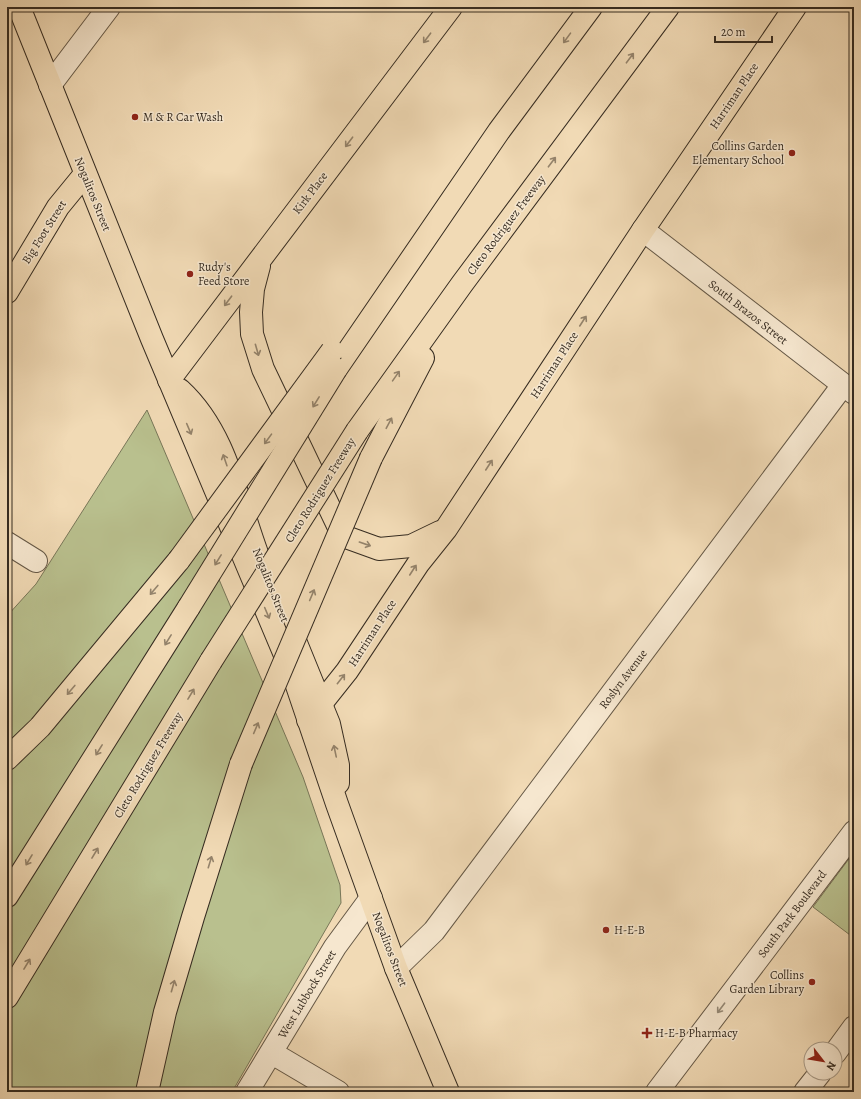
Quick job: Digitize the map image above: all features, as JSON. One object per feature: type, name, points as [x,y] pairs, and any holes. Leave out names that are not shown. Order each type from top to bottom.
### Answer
[{"type":"main road","name":"Nogalitos Street","points":[[19,7],[169,380],[293,674],[314,712],[337,804],[396,968],[448,1092]]},
{"type":"main road","name":"Kirk Place","points":[[169,380],[451,7]]},
{"type":"main road","points":[[7,759],[40,726],[179,560],[334,360],[499,131],[591,7]]},
{"type":"main road","name":"Cleto Rodriguez Freeway","points":[[7,997],[211,661],[357,431],[462,284],[668,7]]},
{"type":"main road","name":"Harriman Place","points":[[314,712],[347,671],[418,564],[446,529],[643,230],[795,7]]},
{"type":"main road","name":"Big Foot Street","points":[[7,292],[58,207],[85,174]]},
{"type":"main road","points":[[262,257],[253,289],[251,312],[252,334],[263,370],[343,536],[379,549],[411,546],[446,529]]},
{"type":"main road","points":[[147,1092],[165,1012],[241,764],[371,458],[462,284]]},
{"type":"main road","points":[[7,896],[189,607],[334,360]]},
{"type":"main road","points":[[132,1092],[165,1012]]},
{"type":"street","points":[[50,85],[109,7]]},
{"type":"street","name":"South Brazos Street","points":[[643,230],[849,389]]},
{"type":"street","name":"Roslyn Avenue","points":[[396,968],[434,931],[849,389]]},
{"type":"street","points":[[7,542],[36,561]]},
{"type":"street","name":"South Park Boulevard","points":[[657,1092],[854,832]]},
{"type":"street","name":"West Lubbock Street","points":[[247,1092],[335,947],[371,898]]},
{"type":"street","points":[[843,1042],[854,1028]]},
{"type":"street","points":[[272,1053],[338,1092]]},
{"type":"street","points":[[805,1092],[814,1081]]},
{"type":"green space","points":[[147,410],[303,777],[340,885],[341,903],[232,1092],[7,1092],[7,616],[36,584]]},
{"type":"green space","points":[[854,852],[854,938],[813,907]]},
{"type":"place","name":"M & R Car Wash","points":[[135,117]]},
{"type":"place","name":"Collins Garden Elementary School","points":[[792,153]]},
{"type":"place","name":"Rudy's Feed Store","points":[[190,274]]},
{"type":"place","name":"H-E-B","points":[[606,930]]},
{"type":"place","name":"Collins Garden Library","points":[[812,982]]},
{"type":"place","name":"H-E-B Pharmacy","points":[[647,1033]]}]
